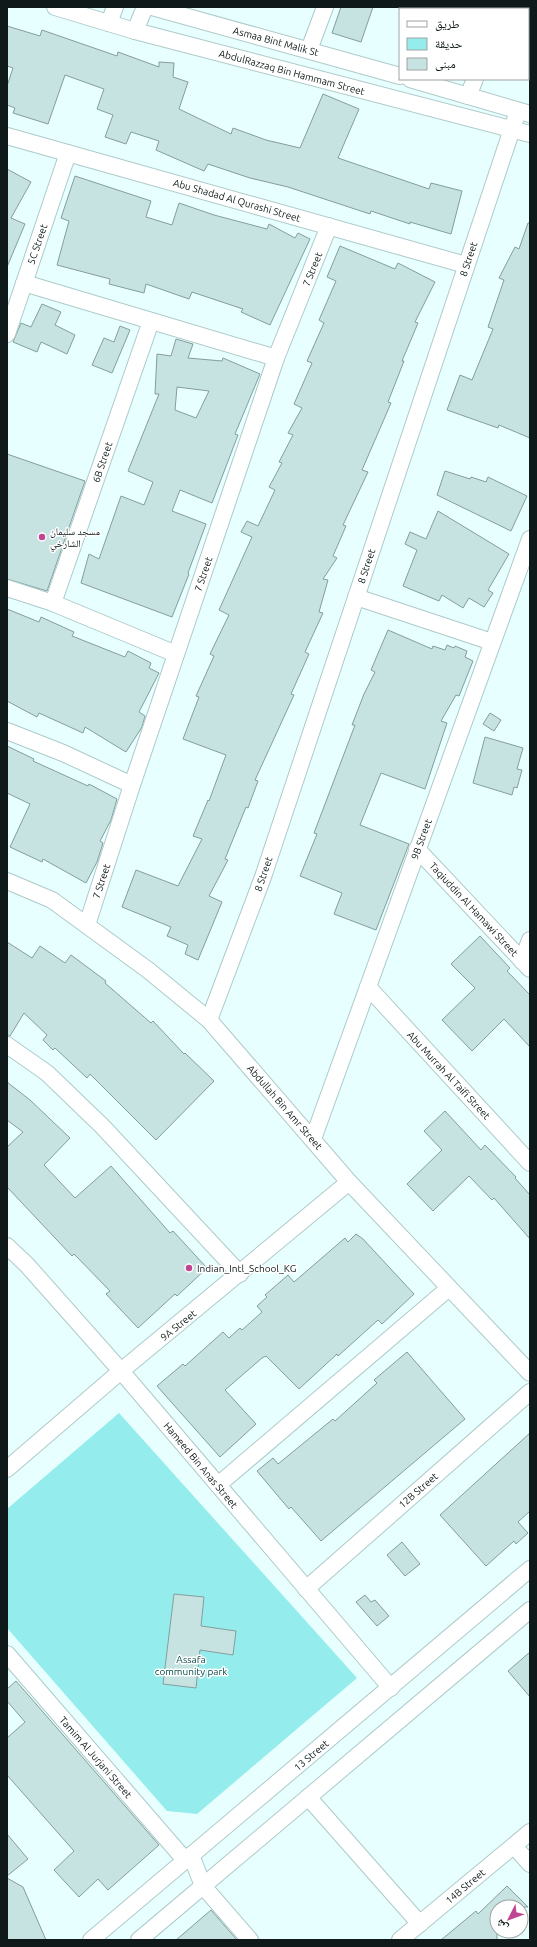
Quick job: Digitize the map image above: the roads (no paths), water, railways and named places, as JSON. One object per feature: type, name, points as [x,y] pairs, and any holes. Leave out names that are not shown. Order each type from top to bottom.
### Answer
[{"type":"street","name":"AbdulRazzaq Bin Hammam Street","points":[[55,7],[135,31],[530,134]]},
{"type":"street","points":[[109,23],[115,7]]},
{"type":"street","points":[[135,31],[145,7]]},
{"type":"street","name":"Asmaa Bint Malik St","points":[[152,7],[399,76]]},
{"type":"street","points":[[309,50],[325,7]]},
{"type":"street","points":[[413,80],[524,112]]},
{"type":"street","points":[[468,96],[475,80]]},
{"type":"street","name":"8 Street","points":[[209,1020],[263,877],[512,129],[524,112]]},
{"type":"street","name":"Abu Shadad Al Qurashi Street","points":[[7,136],[466,266]]},
{"type":"street","name":"5C Street","points":[[7,334],[68,153]]},
{"type":"street","name":"7 Street","points":[[87,925],[132,785],[276,358],[329,226]]},
{"type":"street","points":[[24,283],[276,358]]},
{"type":"street","name":"6B Street","points":[[53,604],[151,321]]},
{"type":"street","name":"9B Street","points":[[313,1139],[530,539]]},
{"type":"street","points":[[7,588],[53,604],[176,654]]},
{"type":"street","points":[[356,597],[492,642]]},
{"type":"street","points":[[7,731],[63,753],[132,785]]},
{"type":"street","name":"Taqiuddin Al Hamawi Street","points":[[417,849],[526,965]]},
{"type":"street","name":"Abdullah Bin Amr Street","points":[[7,881],[52,900],[148,970],[209,1020],[349,1182],[530,1373]]},
{"type":"street","points":[[526,965],[530,940]]},
{"type":"street","name":"Abu Murrah Al Taifi Street","points":[[368,987],[530,1163]]},
{"type":"street","points":[[7,1044],[47,1073],[103,1126],[240,1274]]},
{"type":"street","name":"9A Street","points":[[7,1469],[121,1371],[240,1274],[349,1182]]},
{"type":"street","name":"Hameed Bin Anas Street","points":[[7,1246],[27,1265],[121,1371],[391,1688]]},
{"type":"street","points":[[218,1485],[449,1288]]},
{"type":"street","name":"12B Street","points":[[306,1588],[530,1392]]},
{"type":"street","name":"13 Street","points":[[91,1940],[530,1569]]},
{"type":"street","points":[[139,1940],[308,1797],[528,1616]]},
{"type":"street","name":"Tamim Al Jurjani Street","points":[[7,1654],[188,1858],[203,1886],[250,1940]]},
{"type":"street","points":[[308,1797],[420,1924]]},
{"type":"street","name":"14B Street","points":[[400,1940],[530,1832]]},
{"type":"street","points":[[514,1846],[530,1864]]},
{"type":"place","name":"مسجد سليمان الشارخي","points":[[42,537]]},
{"type":"place","name":"Indian_Intl_School_KG","points":[[189,1268]]},
{"type":"park label","name":"Assafa community park","points":[[191,1664]]}]
